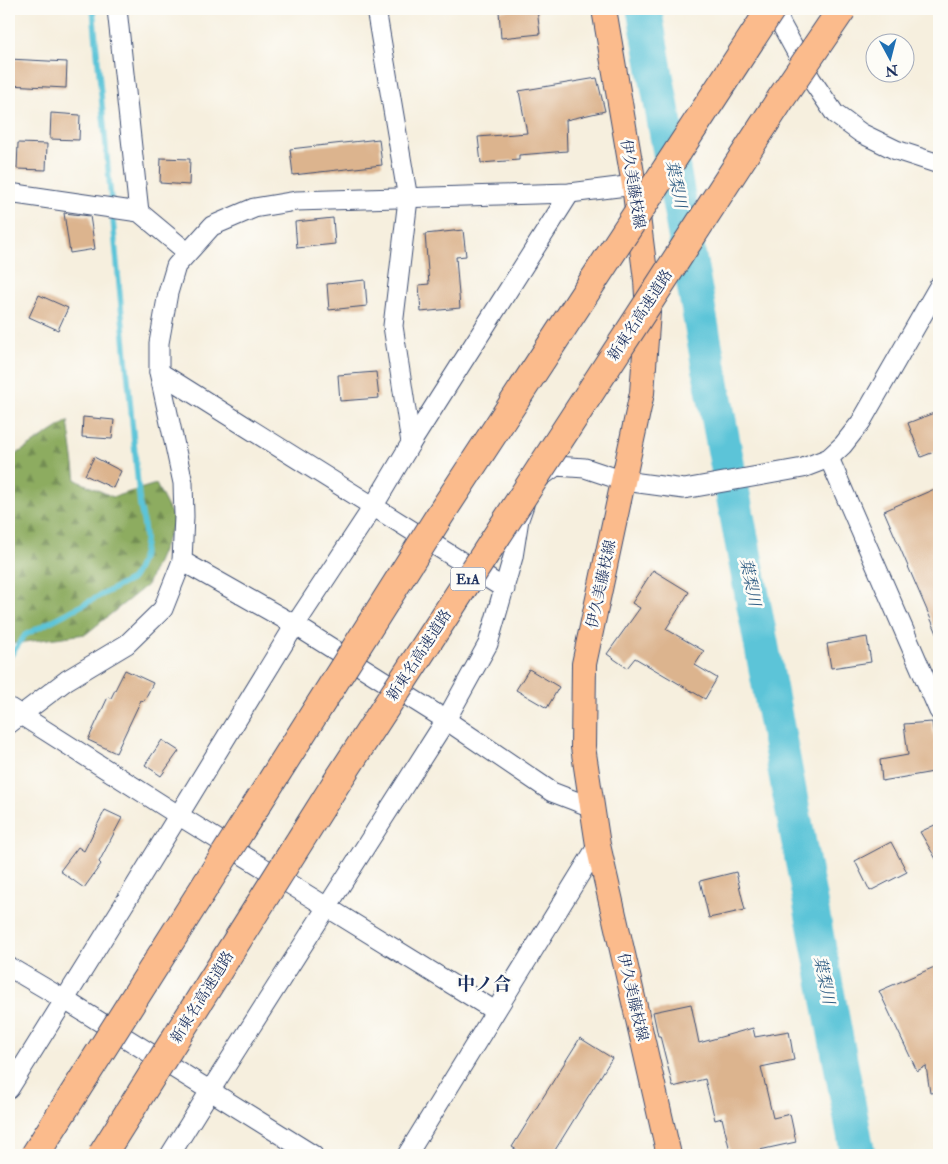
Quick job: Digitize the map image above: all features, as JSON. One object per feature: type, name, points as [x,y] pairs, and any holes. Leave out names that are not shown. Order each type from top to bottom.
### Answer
[{"type":"highway","points":[[35,1155],[440,515],[771,9]]},
{"type":"highway","name":"新東名高速道路","points":[[102,1155],[340,776],[782,97],[842,9]]},
{"type":"main road","name":"伊久美藤枝線","points":[[604,9],[634,185],[646,280],[648,312],[642,393],[584,664],[583,746],[598,845],[669,1155]]},
{"type":"street","points":[[117,9],[139,212]]},
{"type":"street","points":[[376,9],[408,199],[393,326],[411,443]]},
{"type":"street","points":[[776,9],[781,24],[811,79],[835,114],[860,134],[896,150],[939,164]]},
{"type":"street","points":[[495,1010],[12,715],[127,644],[163,608],[182,560],[184,516],[183,483],[159,372],[159,343],[168,293],[176,266],[212,226],[254,208],[296,201],[570,193],[634,185]]},
{"type":"street","points":[[9,193],[139,212],[187,252]]},
{"type":"street","points":[[9,1089],[295,625],[373,507],[411,443],[570,193]]},
{"type":"street","points":[[170,1155],[446,720],[488,644],[513,557],[519,519],[528,494],[540,476],[556,466],[585,468],[624,481],[684,489],[803,468],[829,458],[843,445],[861,422],[939,286]]},
{"type":"street","points":[[159,372],[505,589]]},
{"type":"street","points":[[829,458],[939,711]]},
{"type":"street","points":[[182,560],[295,625],[446,720],[552,792],[592,807]]},
{"type":"street","points":[[407,1155],[598,845]]},
{"type":"street","points":[[9,967],[313,1155]]},
{"type":"green space","points":[[68,421],[76,480],[113,497],[156,484],[175,521],[147,585],[86,634],[9,644],[9,459]]},
{"type":"building","points":[[537,9],[540,34],[501,38],[499,11]]},
{"type":"building","points":[[9,59],[67,62],[66,88],[9,85]]},
{"type":"building","points":[[597,78],[605,111],[566,120],[567,151],[519,155],[519,160],[481,163],[478,137],[527,133],[519,91]]},
{"type":"building","points":[[51,113],[80,115],[79,140],[50,139]]},
{"type":"building","points":[[379,139],[382,165],[293,175],[290,149]]},
{"type":"building","points":[[18,143],[47,144],[46,170],[17,169]]},
{"type":"building","points":[[161,158],[190,159],[189,185],[160,183]]},
{"type":"building","points":[[64,213],[90,216],[95,249],[70,253]]},
{"type":"building","points":[[333,218],[335,244],[297,248],[295,222]]},
{"type":"building","points":[[463,230],[466,256],[456,257],[460,308],[421,312],[419,285],[429,284],[425,234]]},
{"type":"building","points":[[365,280],[367,306],[329,310],[327,284]]},
{"type":"building","points":[[39,295],[68,308],[58,330],[29,317]]},
{"type":"building","points":[[376,372],[379,398],[340,401],[338,375]]},
{"type":"building","points":[[939,411],[939,450],[921,457],[908,423]]},
{"type":"building","points":[[83,417],[114,420],[112,439],[82,437]]},
{"type":"building","points":[[94,457],[121,471],[113,488],[85,475]]},
{"type":"building","points":[[939,487],[939,638],[884,511]]},
{"type":"building","points":[[653,570],[689,592],[666,629],[704,651],[695,665],[717,678],[705,699],[635,658],[627,668],[607,654],[640,608],[632,603]]},
{"type":"building","points":[[867,637],[871,662],[831,668],[827,644]]},
{"type":"building","points":[[529,669],[559,687],[547,708],[516,690]]},
{"type":"building","points":[[125,670],[153,683],[144,701],[141,700],[116,753],[88,740],[108,697],[111,698]]},
{"type":"building","points":[[932,722],[939,771],[882,781],[880,760],[908,755],[904,724]]},
{"type":"building","points":[[162,740],[179,751],[161,776],[145,765]]},
{"type":"building","points":[[105,810],[122,818],[99,862],[101,864],[84,888],[60,871],[78,847],[84,851]]},
{"type":"building","points":[[939,823],[939,864],[920,832]]},
{"type":"building","points":[[891,842],[907,872],[870,891],[855,861]]},
{"type":"building","points":[[736,872],[745,910],[709,918],[700,881]]},
{"type":"building","points":[[939,965],[939,1092],[930,1093],[926,1066],[917,1071],[879,991]]},
{"type":"building","points":[[691,1004],[699,1043],[753,1028],[755,1037],[789,1031],[794,1060],[761,1067],[773,1118],[790,1114],[796,1142],[731,1155],[722,1118],[715,1120],[705,1079],[673,1087],[653,1012]]},
{"type":"building","points":[[580,1038],[612,1058],[552,1155],[525,1155],[512,1147]]},
{"type":"waterway","points":[[9,658],[25,635],[132,579],[144,552],[145,535],[140,506],[93,9]]},
{"type":"waterway","name":"葉梨川","points":[[644,9],[713,389],[858,1155]]},
{"type":"district","name":"中ノ合","points":[[484,984]]}]
